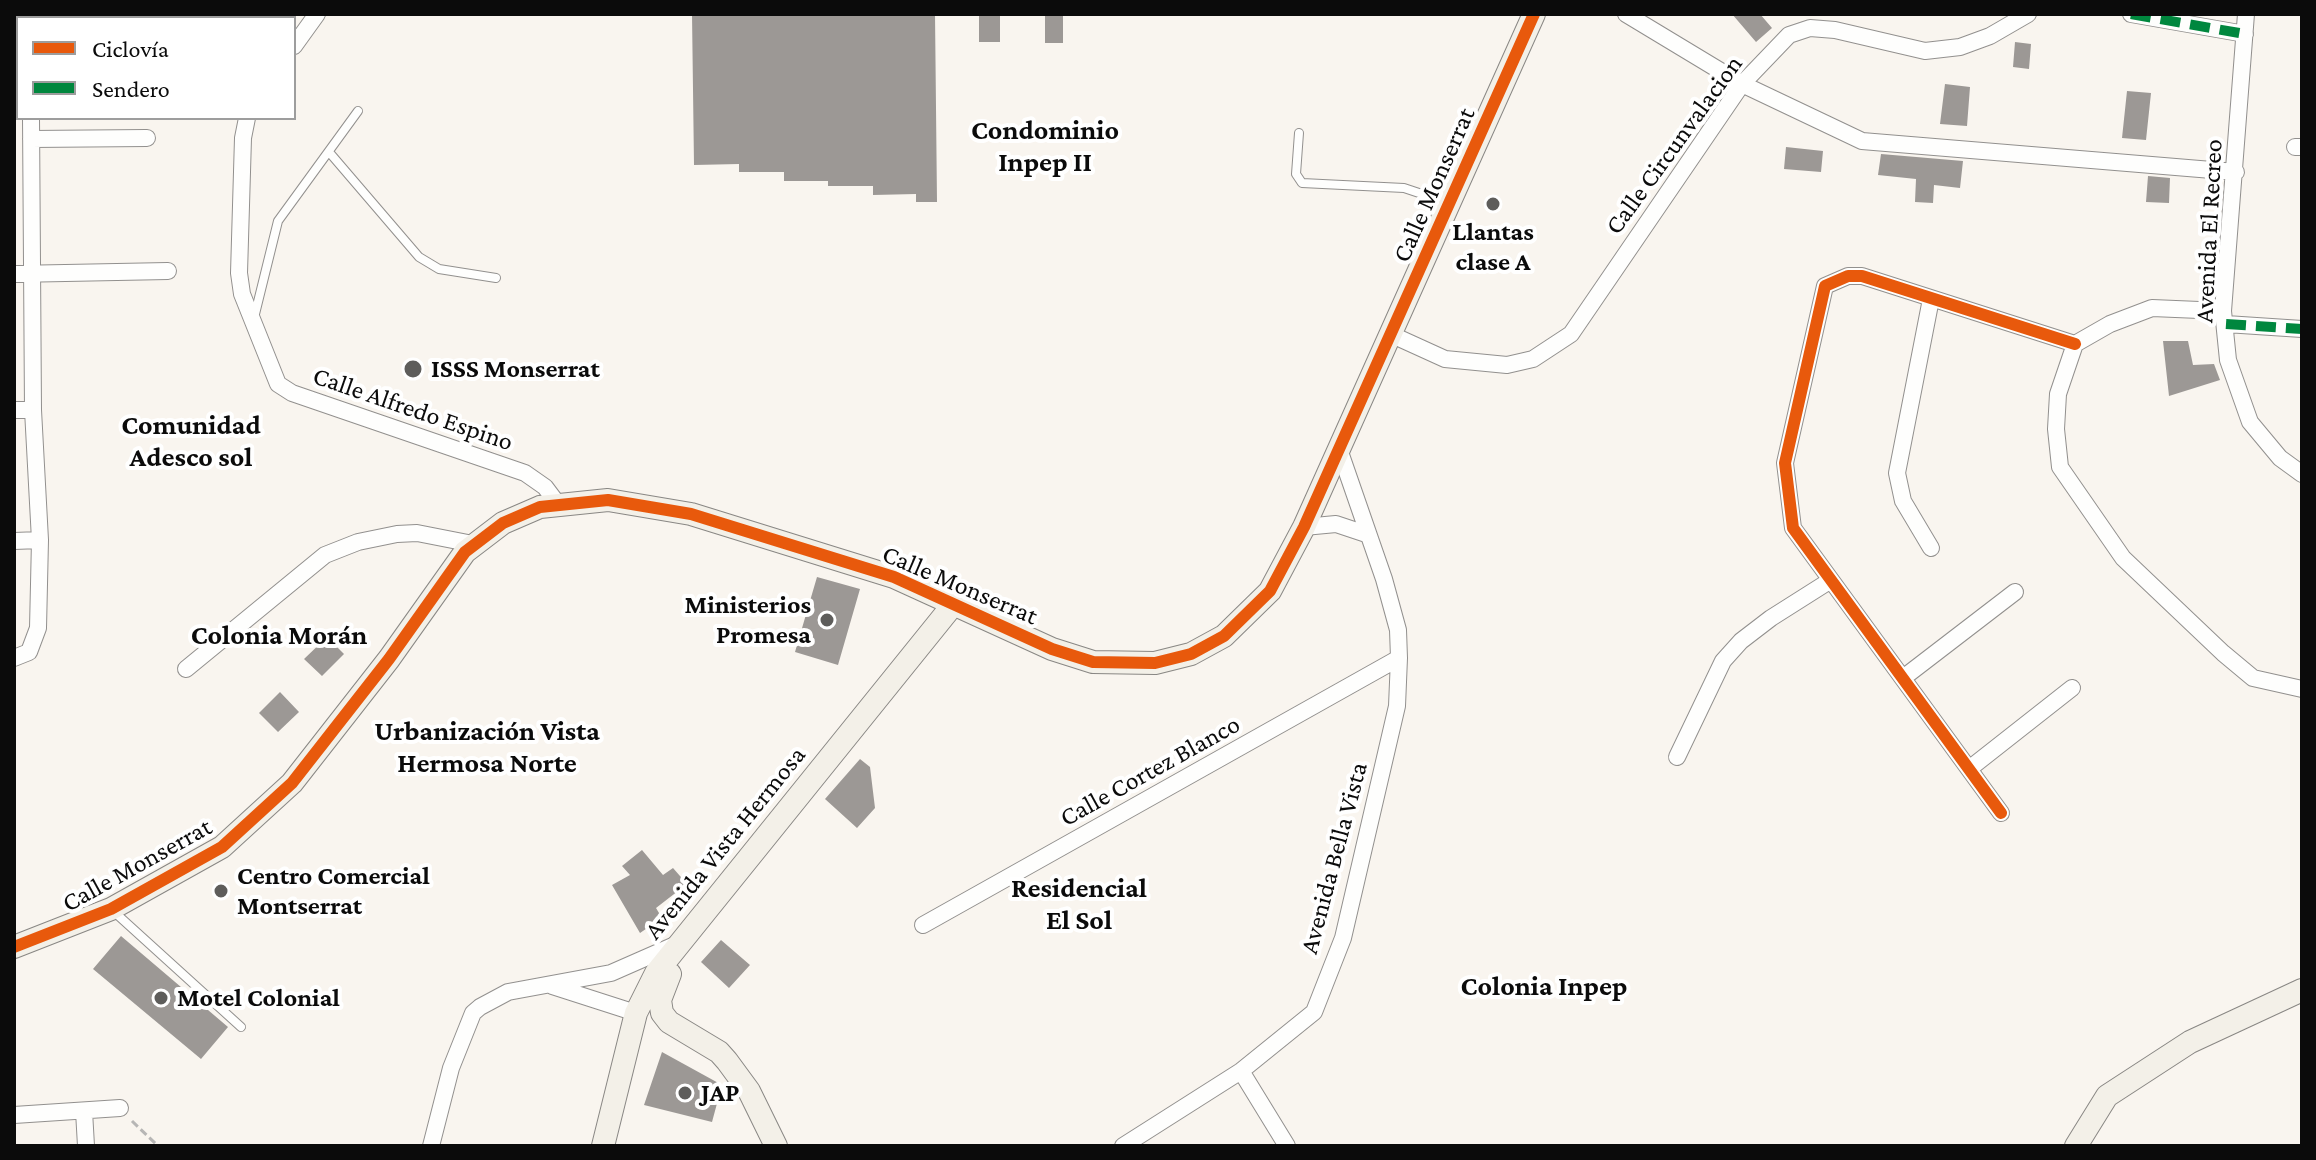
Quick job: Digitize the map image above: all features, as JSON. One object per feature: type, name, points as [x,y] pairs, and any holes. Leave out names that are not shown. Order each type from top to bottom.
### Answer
[{"type":"street","points":[[296,43],[317,14]]},
{"type":"street","name":"Calle Monserrat","points":[[14,947],[111,909],[222,847],[292,783],[473,544],[516,516],[557,503],[608,500],[691,514],[894,577],[952,606],[1070,656],[1117,665],[1155,663],[1191,654],[1241,623],[1270,591],[1340,452],[1534,14]]},
{"type":"street","points":[[1626,14],[1742,84],[1862,141],[2236,172]]},
{"type":"street","name":"Calle Circunvalacion","points":[[1390,334],[1445,359],[1507,365],[1533,359],[1571,334],[1742,84],[1789,35],[1810,28],[1925,51],[1970,43],[2028,14]]},
{"type":"street","points":[[2131,14],[2245,34]]},
{"type":"street","name":"Avenida El Recreo","points":[[2246,14],[2225,317],[2228,360],[2250,422],[2280,458],[2302,474]]},
{"type":"street","points":[[14,658],[29,652],[38,628],[40,540],[33,410],[31,120]]},
{"type":"street","name":"Calle Alfredo Espino","points":[[247,120],[243,138],[239,273],[253,323],[274,377],[284,389],[512,467],[538,481],[557,503]]},
{"type":"street","points":[[31,139],[147,138]]},
{"type":"street","points":[[14,274],[168,271]]},
{"type":"street","points":[[2001,813],[1793,528],[1785,463],[1825,286],[1848,276],[1862,276],[2075,344]]},
{"type":"street","points":[[1931,299],[1897,473],[1903,501],[1931,548]]},
{"type":"street","points":[[2302,329],[2152,308],[2110,324],[2075,344],[2058,394],[2056,429],[2060,467],[2123,558],[2253,678],[2302,689]]},
{"type":"street","points":[[14,410],[33,410]]},
{"type":"street","name":"Avenida Bella Vista","points":[[1123,1146],[1241,1071],[1314,1012],[1343,938],[1397,706],[1399,658],[1398,630],[1340,452]]},
{"type":"street","points":[[1304,527],[1336,524],[1366,534]]},
{"type":"street","points":[[186,669],[325,555],[358,542],[397,534],[417,533],[473,544]]},
{"type":"street","points":[[14,541],[40,540]]},
{"type":"street","points":[[1677,757],[1723,661],[1751,633],[1831,580]]},
{"type":"street","points":[[1903,678],[2015,592]]},
{"type":"street","name":"Avenida Vista Hermosa","points":[[603,1146],[636,1013],[656,973],[952,606]]},
{"type":"street","name":"Calle Cortez Blanco","points":[[923,925],[1399,658]]},
{"type":"street","points":[[1969,769],[2072,688]]},
{"type":"street","points":[[431,1146],[451,1068],[473,1013],[508,992],[611,973],[685,940]]},
{"type":"street","points":[[685,940],[660,1000],[662,1013],[669,1022],[719,1052],[727,1061],[749,1091],[776,1146]]},
{"type":"street","points":[[547,985],[636,1013]]},
{"type":"street","points":[[2076,1146],[2107,1096],[2190,1042],[2302,990]]},
{"type":"street","points":[[618,1083],[643,1030],[669,1022]]},
{"type":"street","points":[[1241,1071],[1287,1146]]},
{"type":"street","points":[[14,1115],[120,1108]]},
{"type":"street","points":[[84,1111],[86,1146]]},
{"type":"lane","points":[[253,323],[278,221],[358,111]]},
{"type":"lane","points":[[1299,133],[1296,174],[1302,183],[1404,188],[1449,203]]},
{"type":"lane","points":[[329,152],[419,257],[439,269],[496,278]]},
{"type":"lane","points":[[111,909],[241,1027]]},
{"type":"path","points":[[120,1108],[158,1146]]},
{"type":"building","points":[[692,14],[935,14],[937,202],[916,202],[916,194],[873,195],[873,186],[828,186],[828,181],[784,181],[784,172],[739,172],[739,164],[694,165]]},
{"type":"building","points":[[979,14],[1000,14],[1000,42],[979,42]]},
{"type":"building","points":[[1045,14],[1063,14],[1063,43],[1045,43]]},
{"type":"building","points":[[1732,14],[1760,14],[1772,28],[1756,42]]},
{"type":"building","points":[[2015,42],[2031,44],[2029,69],[2013,67]]},
{"type":"building","points":[[1945,84],[1970,87],[1967,126],[1940,124]]},
{"type":"building","points":[[2127,91],[2151,93],[2146,140],[2122,138]]},
{"type":"building","points":[[1786,147],[1823,151],[1821,172],[1784,169]]},
{"type":"building","points":[[1881,154],[1963,161],[1960,188],[1934,185],[1933,203],[1915,202],[1916,179],[1878,175]]},
{"type":"building","points":[[2148,176],[2170,178],[2169,203],[2146,202]]},
{"type":"building","points":[[2163,341],[2188,341],[2193,365],[2214,364],[2220,380],[2169,396]]},
{"type":"building","name":"Ministerios Promesa","points":[[817,577],[860,589],[838,665],[795,652]]},
{"type":"building","points":[[327,637],[344,654],[322,676],[304,659]]},
{"type":"building","points":[[280,692],[299,712],[278,732],[259,713]]},
{"type":"building","points":[[860,759],[870,767],[875,808],[857,828],[825,799]]},
{"type":"building","points":[[642,850],[663,875],[673,868],[687,884],[656,908],[662,918],[640,933],[612,885],[630,875],[622,866]]},
{"type":"building","name":"Motel Colonial","points":[[121,936],[228,1027],[201,1059],[93,969]]},
{"type":"building","points":[[721,940],[750,965],[729,988],[701,962]]},
{"type":"building","name":"JAP","points":[[662,1052],[722,1085],[712,1122],[644,1105]]},
{"type":"marked path","points":[[2131,14],[2245,34]]},
{"type":"marked path","points":[[2226,324],[2302,329]]},
{"type":"cycle path","points":[[14,947],[111,909],[222,847],[292,783],[389,659],[465,552],[503,523],[540,507],[608,500],[691,514],[894,577],[1052,649],[1093,662],[1155,663],[1191,654],[1224,636],[1270,591],[1304,527],[1534,14]]},
{"type":"cycle path","points":[[2001,813],[1793,528],[1785,463],[1825,286],[1848,276],[1862,276],[2075,344]]},
{"type":"place","name":"Llantas clase A","points":[[1493,204]]},
{"type":"place","name":"ISSS Monserrat","points":[[413,369]]},
{"type":"place","name":"Ministerios Promesa","points":[[827,620]]},
{"type":"place","name":"Centro Comercial Montserrat","points":[[221,891]]},
{"type":"place","name":"Motel Colonial","points":[[161,998]]},
{"type":"place","name":"JAP","points":[[685,1093]]},
{"type":"district","name":"Condominio Inpep II","points":[[1045,146]]},
{"type":"district","name":"Comunidad Adesco sol","points":[[191,441]]},
{"type":"district","name":"Colonia Morán","points":[[279,635]]},
{"type":"district","name":"Urbanización Vista Hermosa Norte","points":[[487,747]]},
{"type":"district","name":"Residencial El Sol","points":[[1079,904]]},
{"type":"district","name":"Colonia Inpep","points":[[1544,986]]}]
